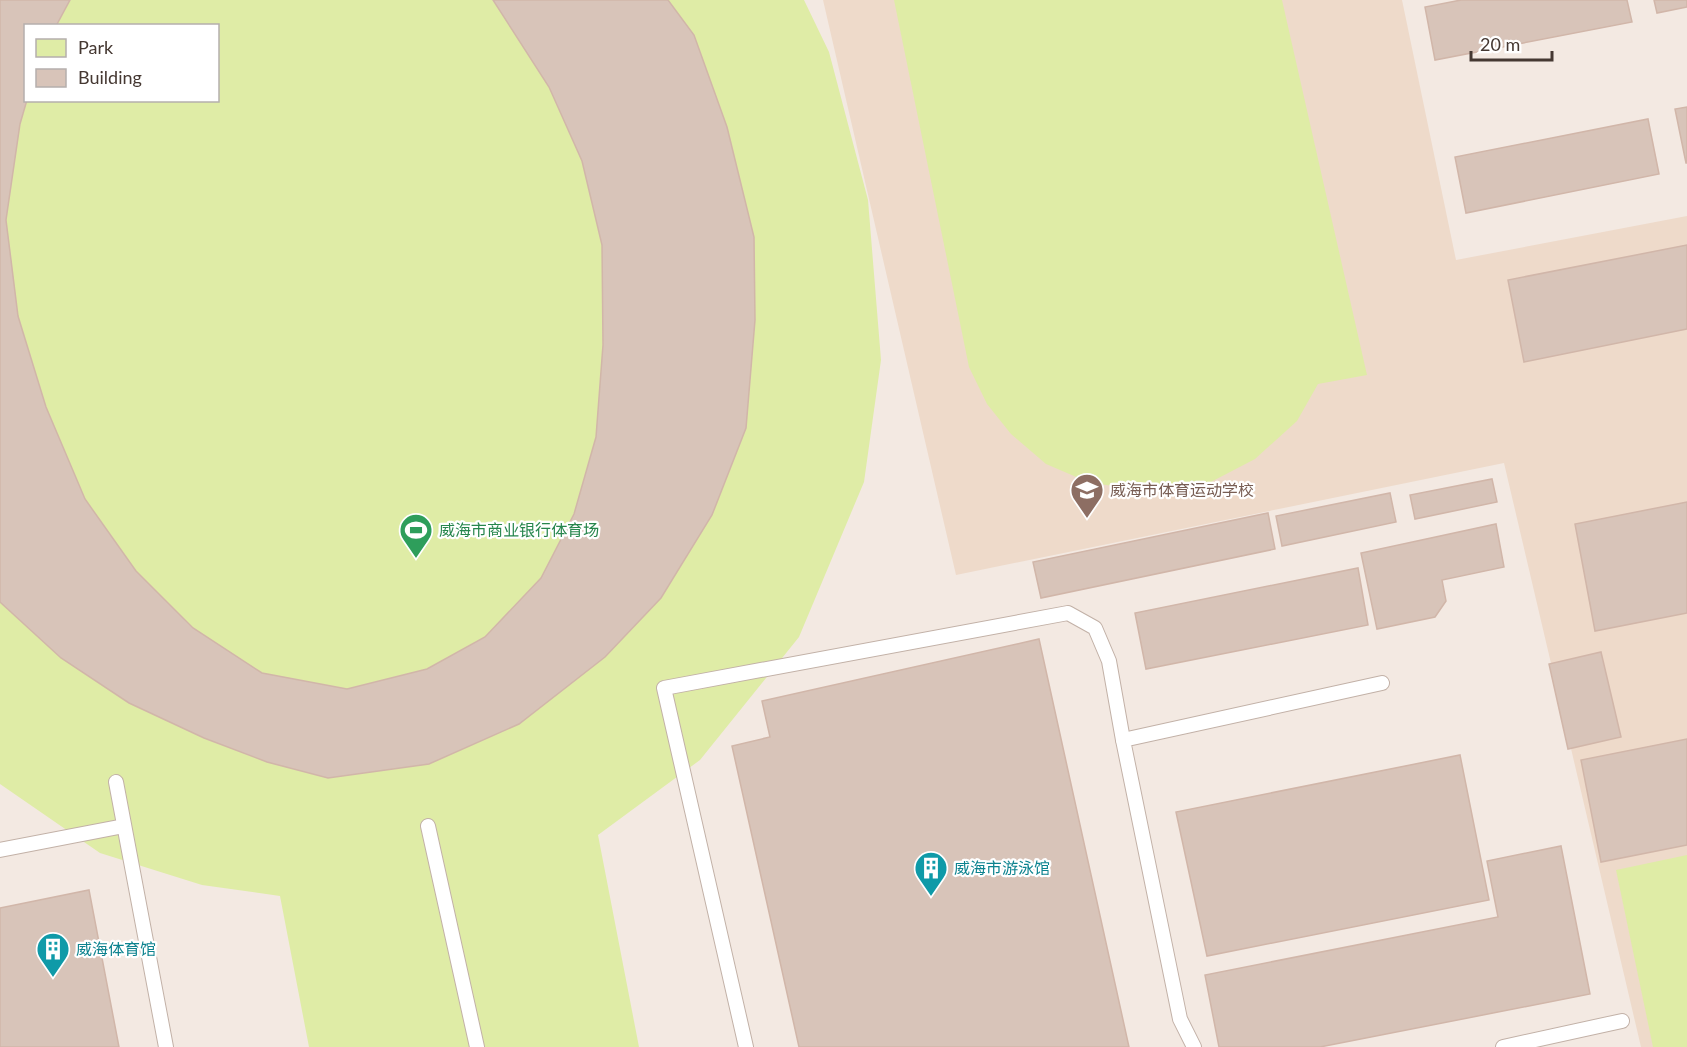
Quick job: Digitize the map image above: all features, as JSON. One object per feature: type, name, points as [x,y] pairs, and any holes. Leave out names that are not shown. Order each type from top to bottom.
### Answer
[{"type":"lane","points":[[746,1047],[664,688],[1068,613],[1095,628],[1109,661],[1180,1019],[1194,1047]]},
{"type":"lane","points":[[1123,740],[1382,684]]},
{"type":"lane","points":[[116,782],[166,1047]]},
{"type":"lane","points":[[428,825],[477,1047]]},
{"type":"lane","points":[[0,850],[124,826]]},
{"type":"lane","points":[[1503,1047],[1622,1021]]},
{"type":"shaded area","name":"威海市体育运动学校","points":[[823,0],[1402,0],[1456,260],[1687,216],[1687,1047],[1641,1047],[1504,463],[956,575]]},
{"type":"green space","name":"威海市商业银行体育场","points":[[0,0],[804,0],[829,52],[868,200],[881,360],[864,482],[799,637],[700,760],[598,835],[639,1047],[309,1047],[280,896],[202,885],[100,853],[0,784]]},
{"type":"green space","points":[[894,0],[1282,0],[1367,375],[1318,384],[1297,421],[1255,459],[1207,484],[1143,491],[1088,482],[1046,464],[1011,434],[987,404],[969,367]]},
{"type":"green space","points":[[1687,855],[1687,1047],[1653,1047],[1616,870]]},
{"type":"building","points":[[0,0],[70,0],[57,24],[24,24],[24,102],[26,102],[20,124],[6,220],[18,316],[46,407],[85,499],[136,571],[193,628],[262,673],[347,689],[427,669],[485,637],[541,578],[574,514],[596,437],[603,345],[602,245],[582,161],[549,87],[493,0],[668,0],[694,35],[727,127],[754,237],[755,320],[746,428],[712,515],[661,598],[605,657],[519,724],[429,764],[328,778],[267,762],[204,738],[129,703],[61,658],[0,602]]},
{"type":"building","points":[[1461,0],[1627,0],[1632,22],[1435,60],[1425,7]]},
{"type":"building","points":[[1654,0],[1687,0],[1687,7],[1657,13]]},
{"type":"building","points":[[1687,107],[1687,163],[1686,163],[1675,109]]},
{"type":"building","points":[[1648,119],[1659,174],[1466,213],[1455,157]]},
{"type":"building","points":[[1687,245],[1687,329],[1524,362],[1508,280]]},
{"type":"building","points":[[1492,479],[1497,502],[1415,519],[1410,495]]},
{"type":"building","points":[[1390,493],[1396,522],[1282,546],[1276,516]]},
{"type":"building","points":[[1687,502],[1687,613],[1595,631],[1575,524]]},
{"type":"building","points":[[1268,513],[1275,549],[1041,598],[1033,562]]},
{"type":"building","points":[[1496,524],[1504,567],[1442,580],[1446,601],[1435,617],[1377,629],[1361,553]]},
{"type":"building","points":[[1358,568],[1368,625],[1146,669],[1135,613]]},
{"type":"building","name":"威海市游泳馆","points":[[1039,639],[1129,1047],[799,1047],[732,746],[770,737],[762,701]]},
{"type":"building","points":[[1601,652],[1621,737],[1568,749],[1549,664]]},
{"type":"building","points":[[1687,739],[1687,845],[1601,862],[1581,760]]},
{"type":"building","points":[[1460,755],[1489,900],[1207,956],[1176,812]]},
{"type":"building","points":[[1561,846],[1590,994],[1320,1047],[1219,1047],[1205,975],[1498,917],[1487,861]]},
{"type":"building","name":"威海体育馆","points":[[89,890],[119,1047],[0,1047],[0,908]]},
{"type":"place","name":"威海市体育运动学校","points":[[1087,519]]},
{"type":"place","name":"威海市商业银行体育场","points":[[416,559]]},
{"type":"place","name":"威海市游泳馆","points":[[931,897]]},
{"type":"place","name":"威海体育馆","points":[[53,978]]}]
